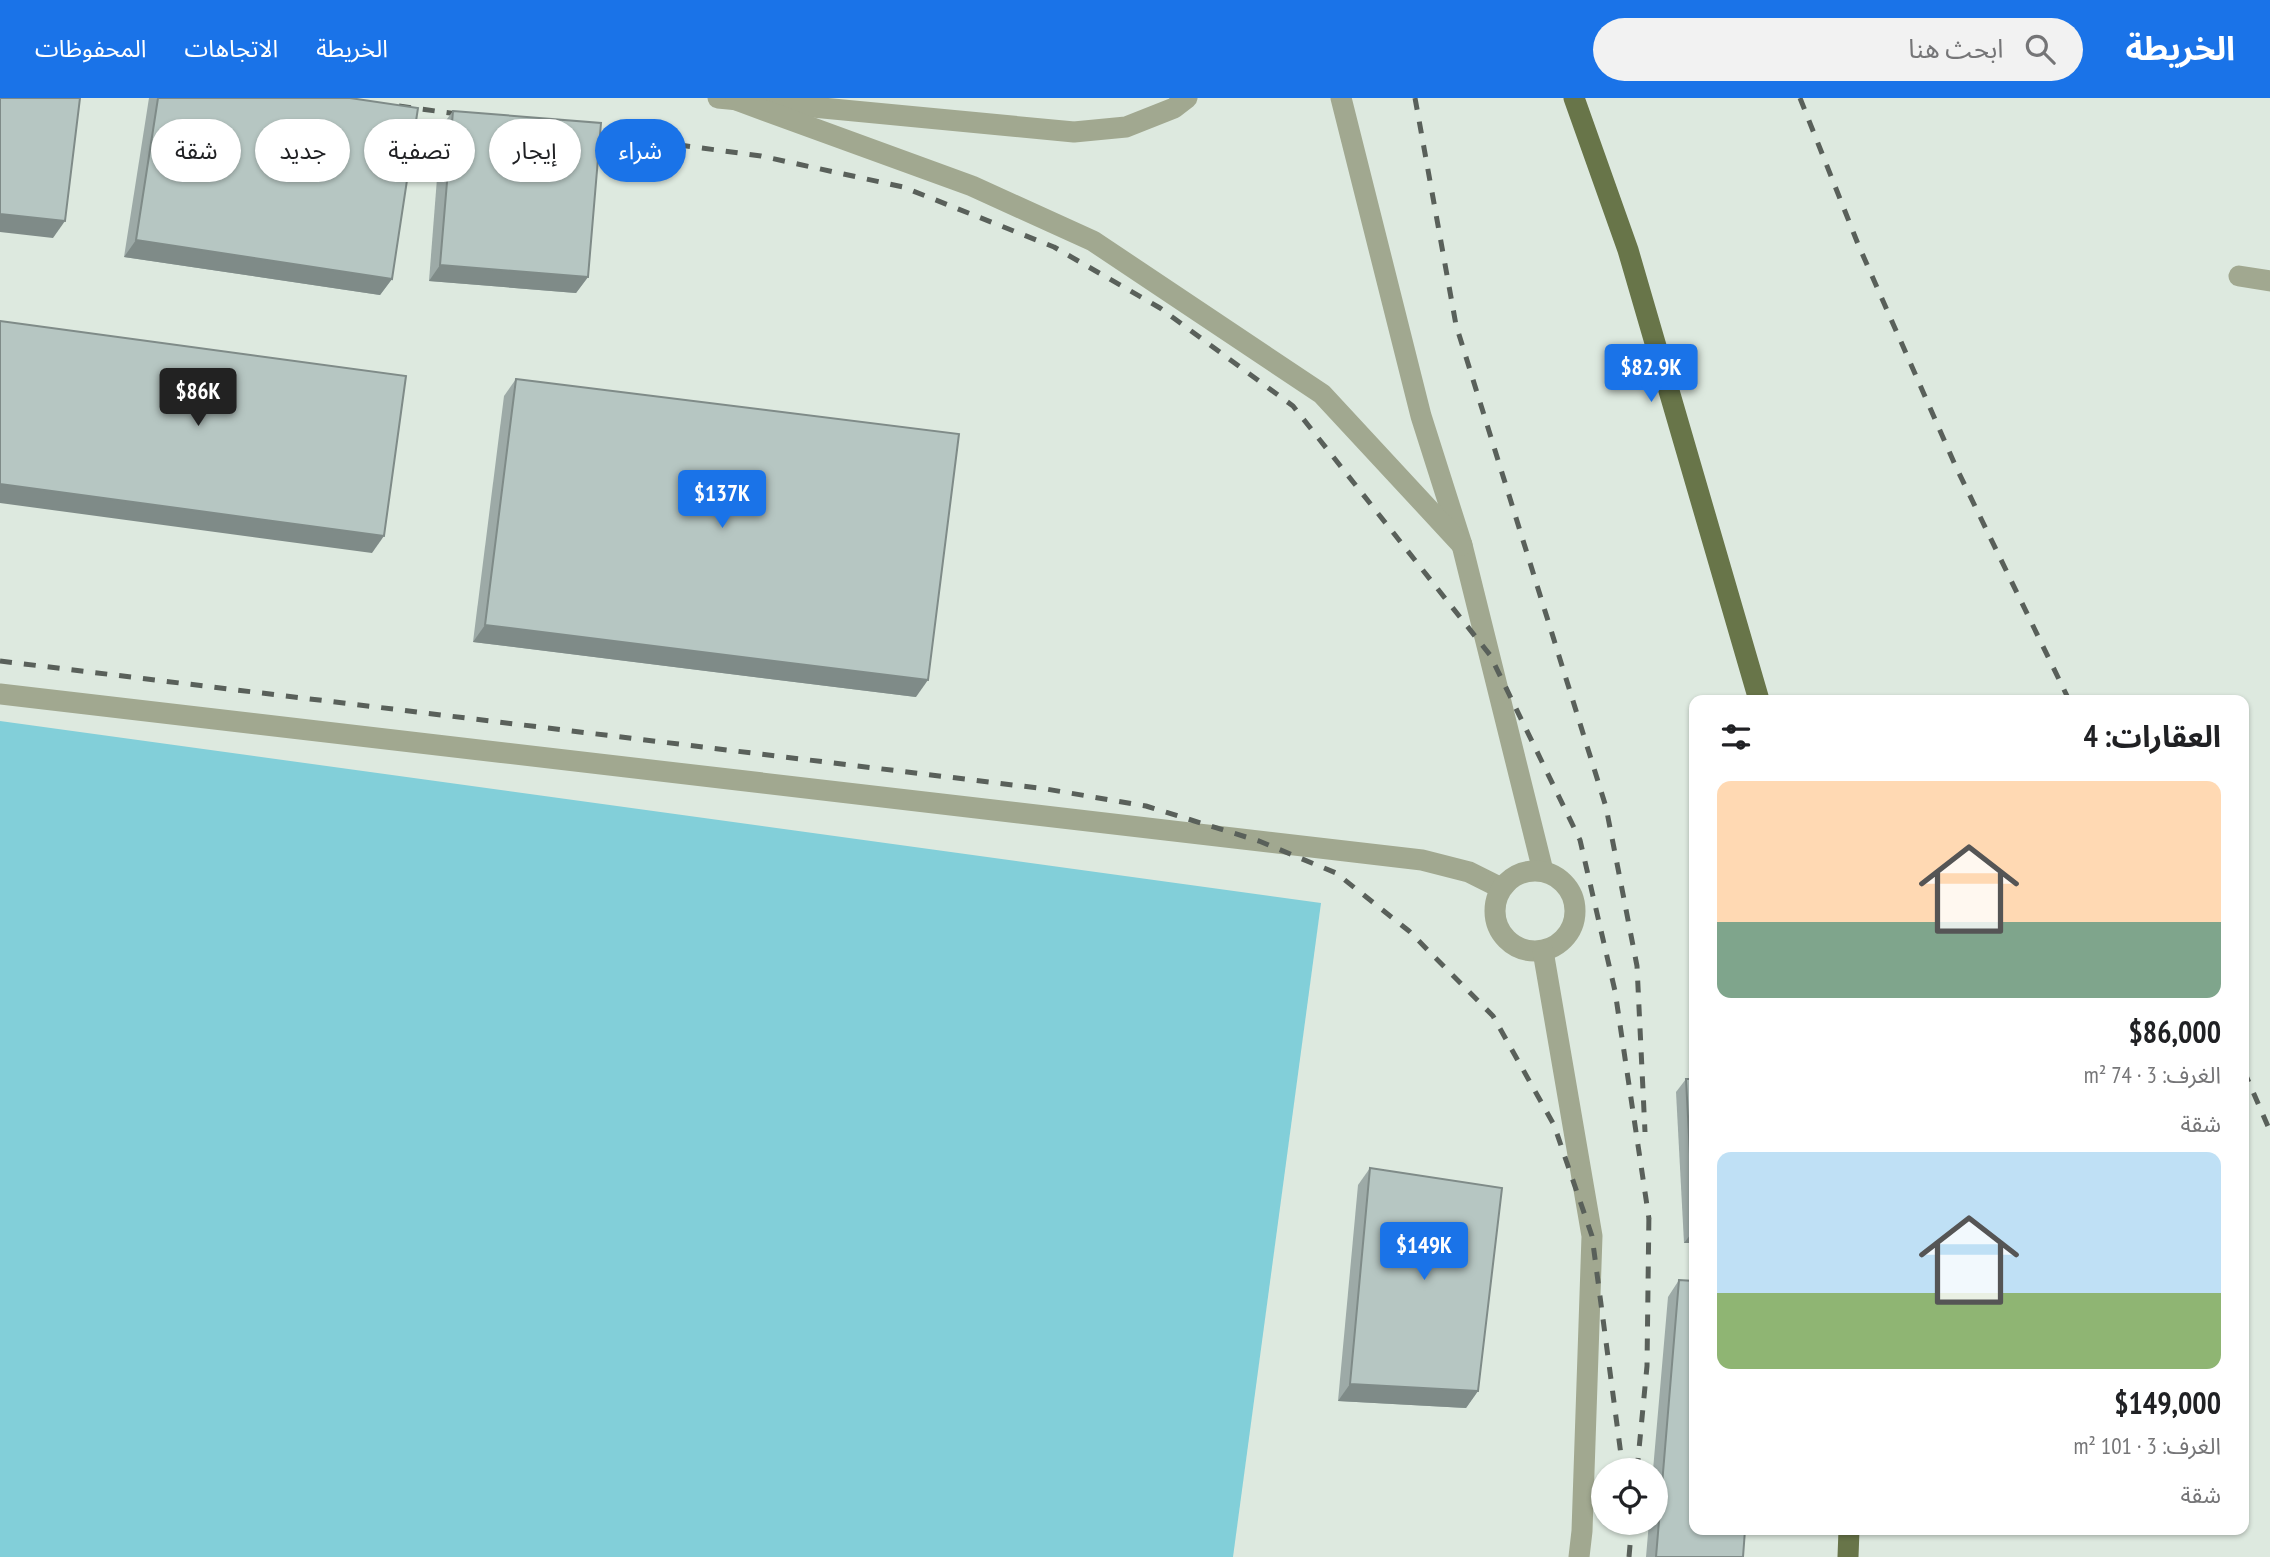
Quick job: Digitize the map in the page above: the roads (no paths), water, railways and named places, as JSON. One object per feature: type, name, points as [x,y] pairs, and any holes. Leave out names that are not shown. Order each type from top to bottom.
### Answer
[{"type":"main road","points":[[1574,98],[1628,250],[1758,695]]},
{"type":"main road","points":[[1848,1557],[1849,1535]]},
{"type":"lane","points":[[727,99],[1074,132],[1126,127],[1174,108],[1188,98]]},
{"type":"lane","points":[[1341,98],[1421,416],[1462,545],[1543,871]]},
{"type":"lane","points":[[727,99],[972,186],[1094,242],[1322,394],[1462,545]]},
{"type":"lane","points":[[2239,276],[2270,281]]},
{"type":"lane","points":[[0,694],[1422,860],[1469,872],[1502,888]]},
{"type":"lane","points":[[1529,871],[1543,871],[1558,877],[1569,888],[1575,903],[1575,919],[1569,933],[1558,945],[1543,951],[1527,951],[1512,944],[1501,933],[1495,919],[1502,888],[1513,876],[1529,871]]},
{"type":"lane","points":[[1543,951],[1592,1236],[1579,1557]]},
{"type":"water","points":[[0,721],[1321,903],[1233,1557],[0,1557]]},
{"type":"railway","points":[[1415,98],[1456,325],[1606,807],[1637,966],[1645,1132]]},
{"type":"railway","points":[[1800,98],[1858,244],[1956,467],[2067,695]]},
{"type":"railway","points":[[399,106],[472,116]]},
{"type":"railway","points":[[583,132],[761,156],[903,187],[1054,247],[1160,308],[1293,406],[1490,655],[1580,840],[1615,991],[1649,1219]]},
{"type":"railway","points":[[0,661],[1046,789],[1146,806],[1259,841],[1336,873],[1409,931],[1493,1016],[1554,1125],[1592,1236],[1621,1458]]},
{"type":"railway","points":[[2249,1083],[2270,1131]]},
{"type":"railway","points":[[1638,1458],[1647,1366],[1649,1209]]},
{"type":"railway","points":[[1629,1557],[1631,1535]]}]
